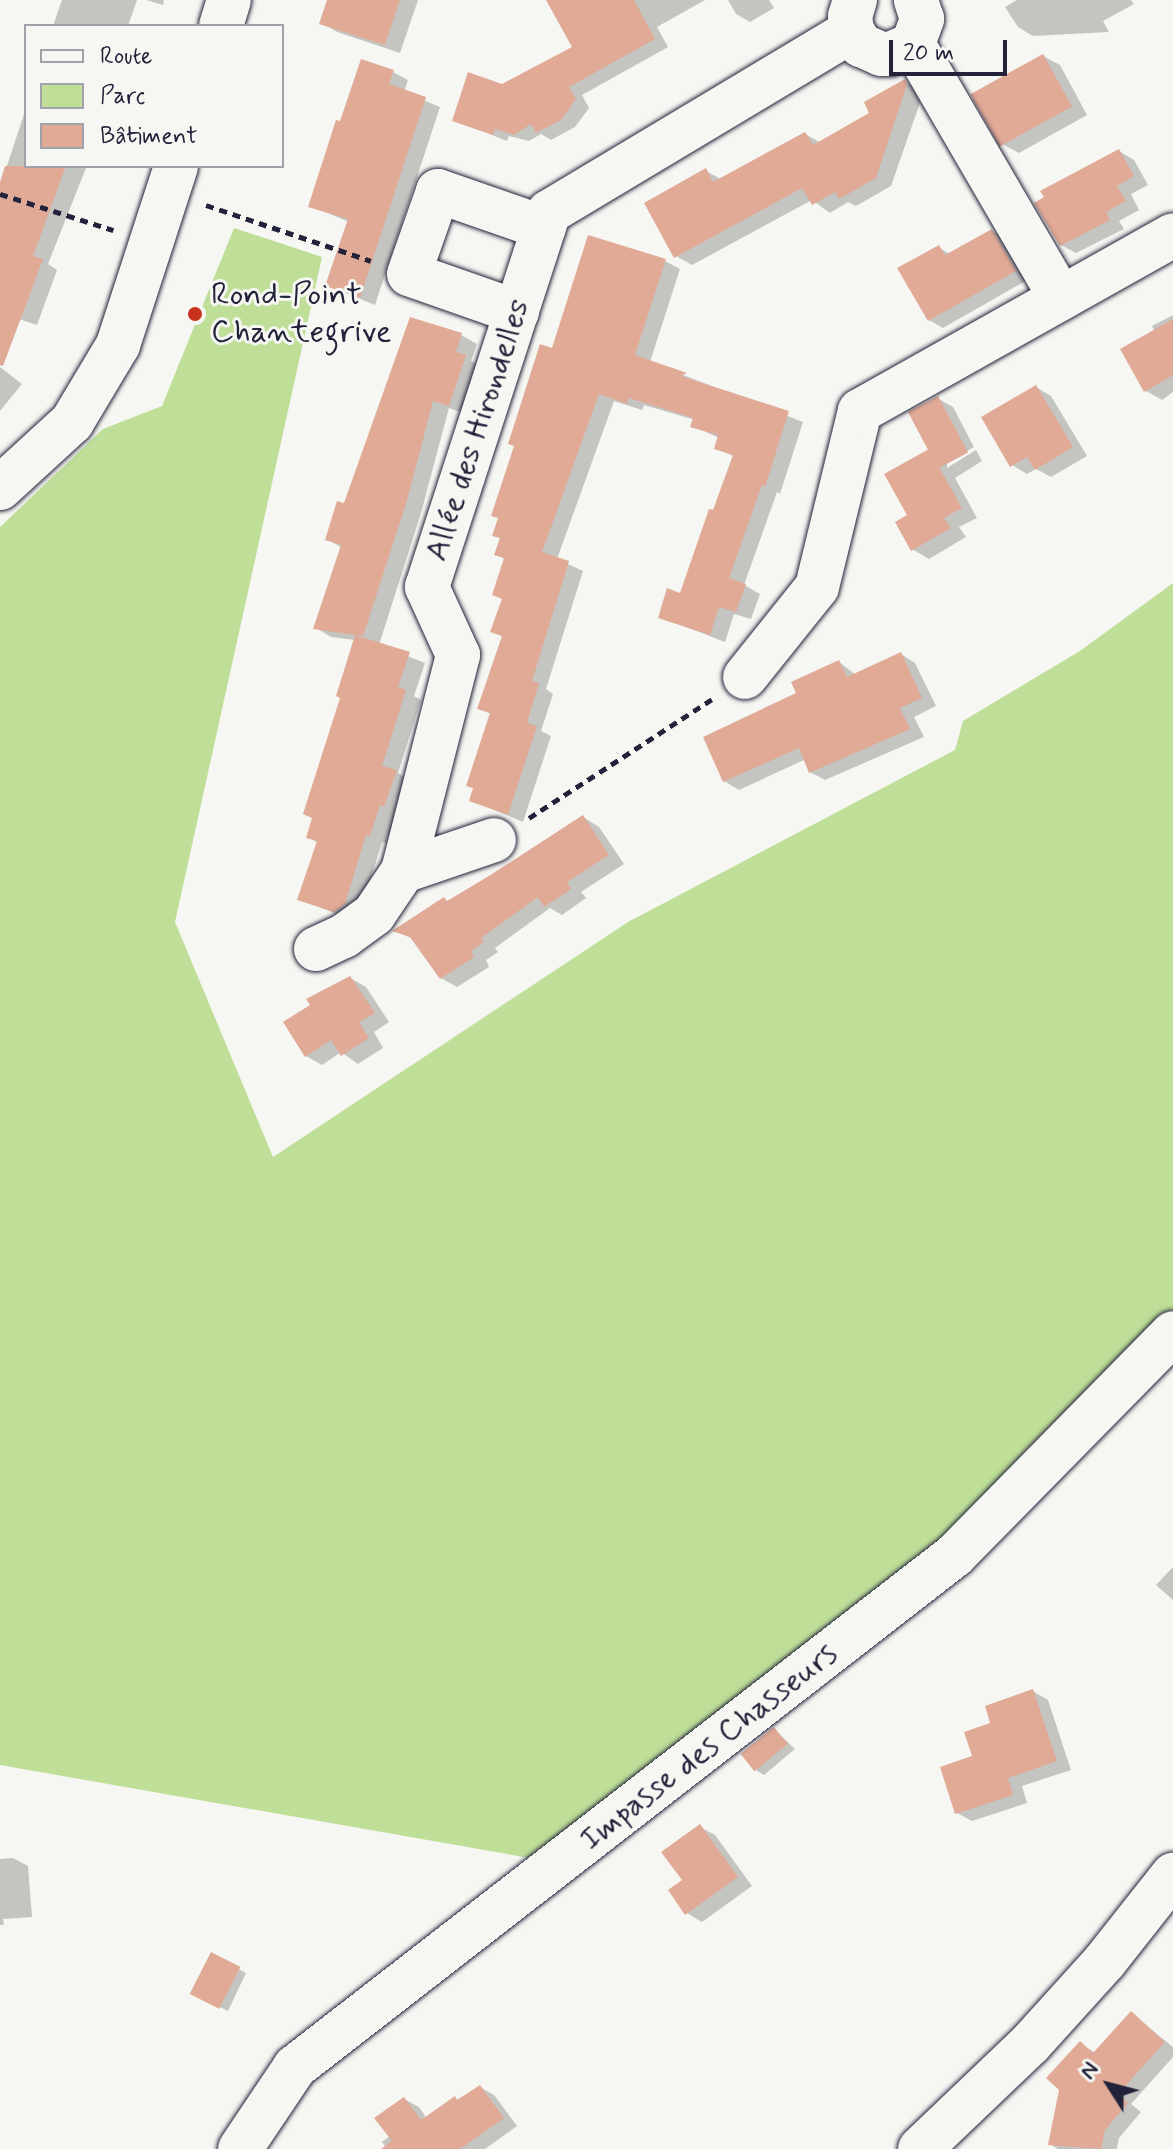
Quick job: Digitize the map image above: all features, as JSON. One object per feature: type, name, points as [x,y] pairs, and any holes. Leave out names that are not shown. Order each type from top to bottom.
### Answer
[{"type":"street","points":[[222,24],[229,0]]},
{"type":"street","points":[[916,0],[922,19],[913,44],[1061,298]]},
{"type":"street","name":"Allée des Hirondelles","points":[[316,949],[344,936],[374,914],[403,871],[458,655],[427,587],[549,212],[854,15],[861,45],[881,54],[890,54],[913,44]]},
{"type":"street","points":[[0,488],[72,422],[118,345],[152,243],[184,183]]},
{"type":"street","points":[[517,312],[409,274],[438,191],[544,228]]},
{"type":"street","points":[[745,677],[817,587],[860,411],[1173,235]]},
{"type":"street","points":[[403,871],[494,840]]},
{"type":"street","name":"Impasse des Chasseurs","points":[[240,2149],[295,2067],[955,1555],[1173,1333]]},
{"type":"street","points":[[920,2149],[1030,2044],[1105,1961],[1173,1875]]},
{"type":"path","points":[[184,183],[409,274]]},
{"type":"path","points":[[0,194],[152,243]]},
{"type":"path","points":[[494,840],[745,677]]},
{"type":"green space","points":[[234,228],[322,257],[175,922],[273,1157],[628,922],[955,750],[963,721],[1080,651],[1173,583],[1173,1313],[1036,1461],[558,1863],[0,1765],[0,527],[103,429],[162,406]]},
{"type":"building","points":[[327,0],[400,0],[385,45],[319,24]]},
{"type":"building","points":[[546,0],[634,0],[655,39],[569,87],[576,99],[561,120],[536,133],[531,124],[514,135],[495,129],[493,135],[452,121],[468,72],[502,84],[572,47]]},
{"type":"building","points":[[1043,54],[1072,106],[999,147],[970,94]]},
{"type":"building","points":[[361,59],[394,70],[389,84],[426,97],[360,298],[325,286],[348,219],[308,207],[336,120],[340,121]]},
{"type":"building","points":[[905,79],[907,84],[876,178],[839,199],[835,192],[812,205],[802,188],[674,258],[644,203],[706,168],[713,182],[805,132],[813,145],[869,113],[864,102]]},
{"type":"building","points":[[1119,149],[1134,176],[1117,186],[1126,201],[1106,212],[1110,220],[1060,246],[1034,203],[1044,197],[1040,191]]},
{"type":"building","points":[[5,166],[65,168],[33,256],[43,259],[3,366],[0,365],[0,182]]},
{"type":"building","points":[[992,229],[1016,271],[928,321],[897,268],[939,245],[945,255]]},
{"type":"building","points":[[588,235],[666,259],[635,355],[687,373],[681,376],[789,411],[765,487],[762,485],[729,578],[746,584],[736,612],[719,607],[710,635],[658,618],[667,588],[680,593],[709,509],[713,510],[733,455],[714,449],[718,435],[690,427],[693,418],[629,398],[627,404],[599,394],[542,552],[569,561],[532,681],[539,683],[527,723],[537,726],[508,815],[469,801],[473,788],[466,786],[490,713],[477,709],[502,636],[490,632],[502,599],[492,595],[504,558],[494,555],[500,538],[492,536],[498,518],[491,516],[514,446],[508,444],[540,344],[552,348]]},
{"type":"building","points":[[410,317],[462,333],[456,352],[466,355],[449,406],[433,401],[406,504],[363,636],[313,629],[341,545],[325,540],[337,501],[344,503]]},
{"type":"building","points":[[1173,319],[1173,375],[1144,392],[1120,349]]},
{"type":"building","points":[[1036,385],[1073,447],[1035,470],[1027,457],[1010,467],[981,417]]},
{"type":"building","points":[[938,396],[968,453],[938,468],[908,412]]},
{"type":"building","points":[[929,449],[962,508],[944,518],[951,528],[911,551],[895,522],[907,515],[884,474]]},
{"type":"building","points":[[355,635],[410,652],[398,687],[406,690],[382,766],[397,770],[384,807],[380,805],[370,836],[366,835],[345,904],[334,912],[297,900],[317,841],[306,838],[312,818],[303,814],[340,698],[336,696]]},
{"type":"building","points":[[901,652],[922,698],[900,708],[910,729],[809,773],[799,748],[723,782],[703,737],[796,693],[791,682],[839,660],[847,677]]},
{"type":"building","points":[[583,815],[609,855],[567,882],[571,889],[544,907],[538,897],[481,938],[484,942],[471,951],[474,957],[440,979],[410,937],[392,931],[444,897],[447,901],[489,876]]},
{"type":"building","points":[[350,976],[375,1013],[359,1022],[369,1038],[341,1056],[331,1040],[305,1057],[283,1022],[310,1005],[306,999]]},
{"type":"building","points":[[1033,1689],[1057,1761],[1008,1778],[1013,1795],[955,1814],[940,1767],[972,1756],[964,1732],[990,1723],[985,1706]]},
{"type":"building","points":[[774,1727],[788,1744],[754,1771],[741,1754]]},
{"type":"building","points":[[700,1824],[738,1877],[685,1915],[668,1890],[682,1880],[661,1852]]},
{"type":"building","points":[[211,1952],[240,1967],[219,2009],[190,1994]]},
{"type":"building","points":[[1131,2011],[1165,2042],[1118,2094],[1128,2103],[1105,2130],[1101,2149],[1048,2145],[1059,2090],[1046,2078],[1080,2041],[1093,2053]]},
{"type":"building","points":[[480,2085],[504,2118],[460,2149],[381,2149],[392,2141],[374,2118],[404,2097],[421,2120],[455,2096],[457,2100]]},
{"type":"place","name":"Rond-Point Chantegrive","points":[[195,314]]}]
